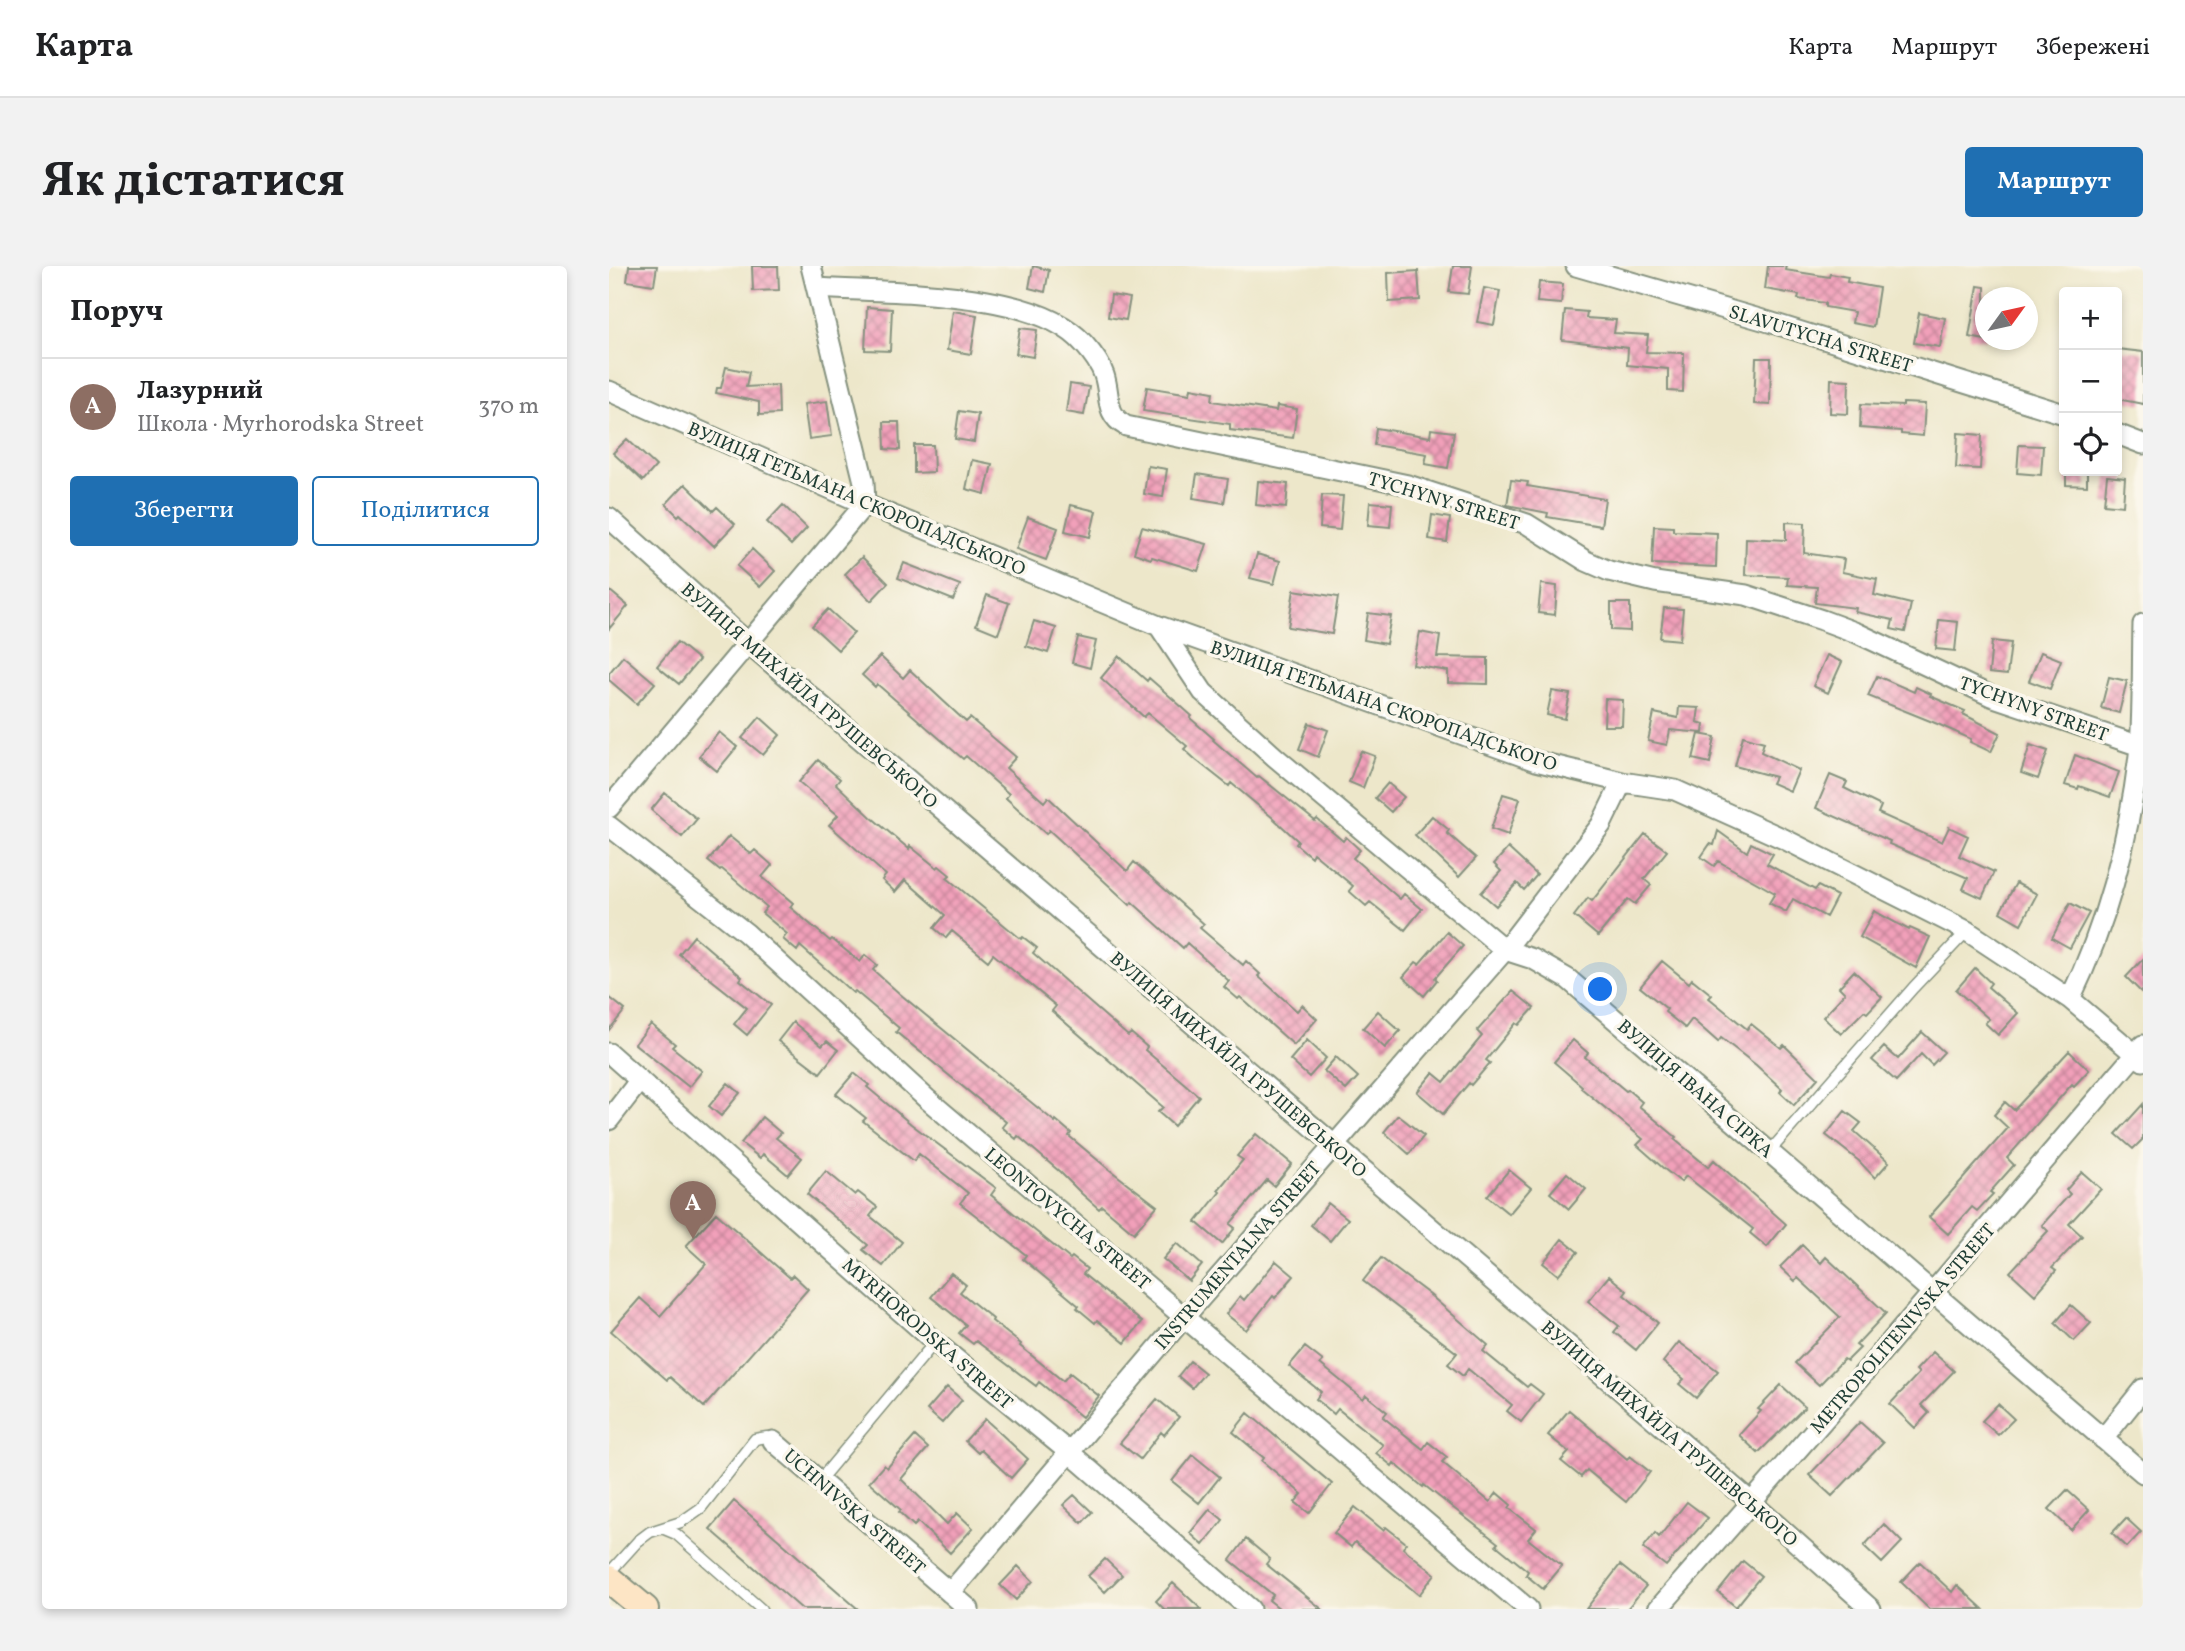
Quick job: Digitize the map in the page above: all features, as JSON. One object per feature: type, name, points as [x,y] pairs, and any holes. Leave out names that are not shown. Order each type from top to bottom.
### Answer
[{"type":"street","points":[[609,808],[865,505],[864,482],[811,266]]},
{"type":"street","name":"SLAVUTYCHA STREET","points":[[1576,266],[1766,321],[2061,413]]},
{"type":"street","name":"TYCHYNY STREET","points":[[818,288],[1001,302],[1047,316],[1074,333],[1096,358],[1105,380],[1110,410],[1114,418],[1126,426],[1408,485],[1527,524],[1586,561],[1609,571],[1655,582],[1746,595],[1822,620],[1857,633],[1991,696],[2140,746]]},
{"type":"street","name":"ВУЛИЦЯ ГЕТЬМАНА СКОРОПАДСЬКОГО","points":[[609,391],[865,505],[1159,626],[1536,761],[1622,782],[1675,790],[1784,839],[1967,931],[2070,999],[2140,1053]]},
{"type":"street","points":[[2122,436],[2143,444]]},
{"type":"street","name":"ВУЛИЦЯ МИХАЙЛА ГРУШЕВСЬКОГО","points":[[609,518],[747,642],[1751,1502],[1871,1609]]},
{"type":"street","points":[[2070,999],[2100,932],[2125,838],[2140,746],[2143,624]]},
{"type":"street","name":"ВУЛИЦЯ ІВАНА СІРКА","points":[[1159,626],[1203,692],[1275,757],[1505,950],[1533,959],[1568,979],[2143,1473]]},
{"type":"street","name":"INSTRUMENTALNA STREET","points":[[950,1593],[1185,1316],[1505,950],[1601,825],[1622,782]]},
{"type":"street","name":"LEONTOVYCHA STREET","points":[[609,826],[746,933],[927,1098],[1528,1609]]},
{"type":"street","name":"MYRHORODSKA STREET","points":[[609,1053],[935,1342],[1070,1453],[1250,1609]]},
{"type":"street","name":"METROPOLITENIVSKA STREET","points":[[1658,1609],[2140,1053]]},
{"type":"street","points":[[609,1120],[640,1080]]},
{"type":"street","points":[[2103,1439],[2143,1389]]},
{"type":"street","name":"UCHNIVSKA STREET","points":[[773,1441],[969,1609]]},
{"type":"street","points":[[609,1579],[645,1609]]},
{"type":"lane","points":[[1770,1151],[1913,988],[1967,931]]},
{"type":"lane","points":[[819,1482],[935,1342]]},
{"type":"lane","points":[[609,1573],[638,1541],[650,1532],[681,1522],[701,1508],[755,1439],[767,1437],[773,1441]]},
{"type":"lane","points":[[664,1529],[676,1534],[761,1609]]},
{"type":"building","points":[[629,266],[657,266],[654,285],[627,281]]},
{"type":"building","points":[[752,266],[778,266],[779,290],[753,291]]},
{"type":"building","points":[[1033,266],[1049,270],[1045,292],[1029,288]]},
{"type":"building","points":[[1453,266],[1472,266],[1468,294],[1449,292]]},
{"type":"building","points":[[1768,266],[1786,266],[1785,270],[1829,277],[1830,274],[1848,277],[1847,282],[1879,288],[1873,327],[1852,323],[1854,312],[1825,307],[1825,303],[1798,299],[1799,295],[1765,289]]},
{"type":"building","points":[[1418,271],[1420,300],[1389,302],[1388,273]]},
{"type":"building","points":[[1539,282],[1563,284],[1561,304],[1537,302]]},
{"type":"building","points":[[1484,288],[1500,291],[1494,325],[1477,322]]},
{"type":"building","points":[[1111,295],[1130,298],[1126,320],[1108,317]]},
{"type":"building","points":[[1975,303],[1975,338],[1969,337]]},
{"type":"building","points":[[867,307],[892,309],[890,351],[865,350]]},
{"type":"building","points":[[1565,310],[1587,312],[1586,318],[1616,320],[1614,333],[1648,335],[1646,352],[1684,353],[1683,392],[1668,391],[1668,369],[1627,365],[1628,348],[1562,340]]},
{"type":"building","points":[[953,311],[977,315],[971,354],[947,350]]},
{"type":"building","points":[[1919,313],[1945,318],[1940,347],[1914,343]]},
{"type":"building","points":[[1020,328],[1037,330],[1033,357],[1016,354]]},
{"type":"building","points":[[2122,350],[2143,352],[2143,404],[2122,400]]},
{"type":"building","points":[[1756,358],[1771,358],[1770,405],[1754,404]]},
{"type":"building","points":[[726,367],[749,372],[746,387],[778,385],[779,414],[759,415],[759,402],[716,393],[717,388],[721,388]]},
{"type":"building","points":[[1831,379],[1849,380],[1848,414],[1830,413]]},
{"type":"building","points":[[1070,384],[1089,387],[1084,415],[1066,412]]},
{"type":"building","points":[[1147,387],[1190,394],[1191,388],[1213,392],[1212,401],[1276,411],[1277,406],[1297,409],[1293,438],[1230,430],[1230,424],[1143,411]]},
{"type":"building","points":[[827,401],[832,436],[809,439],[804,404]]},
{"type":"building","points":[[1903,403],[1925,404],[1923,436],[1901,434],[1901,431],[1860,428],[1861,404],[1903,406]]},
{"type":"building","points":[[959,411],[978,414],[974,442],[955,439]]},
{"type":"building","points":[[884,422],[899,422],[900,450],[885,449]]},
{"type":"building","points":[[1376,428],[1430,437],[1431,429],[1454,432],[1448,468],[1425,464],[1427,454],[1374,445]]},
{"type":"building","points":[[1958,433],[1982,435],[1980,469],[1956,468]]},
{"type":"building","points":[[627,439],[656,466],[643,481],[613,453]]},
{"type":"building","points":[[914,445],[933,445],[934,472],[914,473]]},
{"type":"building","points":[[2019,445],[2043,446],[2041,475],[2017,473]]},
{"type":"building","points":[[972,460],[992,464],[985,494],[966,489]]},
{"type":"building","points":[[1148,466],[1167,469],[1163,497],[1144,494]]},
{"type":"building","points":[[1197,474],[1228,479],[1224,503],[1193,498]]},
{"type":"building","points":[[2066,476],[2087,476],[2087,486],[2066,485]]},
{"type":"building","points":[[2107,476],[2125,478],[2123,506],[2104,504]]},
{"type":"building","points":[[1511,480],[1528,482],[1527,486],[1605,499],[1601,526],[1547,517],[1548,513],[1507,505]]},
{"type":"building","points":[[1258,481],[1288,484],[1286,508],[1256,505]]},
{"type":"building","points":[[685,484],[713,511],[717,507],[735,524],[714,546],[666,504]]},
{"type":"building","points":[[1322,495],[1343,496],[1340,530],[1320,528]]},
{"type":"building","points":[[1370,502],[1392,504],[1390,527],[1368,525]]},
{"type":"building","points":[[783,505],[807,528],[791,545],[767,522]]},
{"type":"building","points":[[1071,505],[1096,511],[1090,537],[1065,531]]},
{"type":"building","points":[[1432,515],[1450,518],[1447,542],[1429,539]]},
{"type":"building","points":[[1028,517],[1058,528],[1046,560],[1016,549]]},
{"type":"building","points":[[1786,522],[1805,523],[1804,553],[1844,559],[1842,572],[1877,579],[1874,595],[1911,604],[1905,632],[1891,629],[1893,620],[1855,612],[1856,608],[1815,603],[1817,587],[1787,585],[1788,577],[1745,575],[1746,538],[1786,540]]},
{"type":"building","points":[[1654,526],[1673,527],[1673,531],[1717,533],[1716,567],[1652,564]]},
{"type":"building","points":[[1142,527],[1207,544],[1198,571],[1134,553]]},
{"type":"building","points":[[752,549],[775,571],[760,587],[737,566]]},
{"type":"building","points":[[1257,554],[1280,561],[1274,584],[1250,578]]},
{"type":"building","points":[[862,557],[888,583],[871,601],[845,574]]},
{"type":"building","points":[[904,563],[960,585],[953,600],[898,578]]},
{"type":"building","points":[[1541,584],[1557,586],[1555,615],[1538,613]]},
{"type":"building","points":[[609,590],[628,606],[609,629]]},
{"type":"building","points":[[1294,590],[1338,597],[1332,634],[1288,627]]},
{"type":"building","points":[[987,595],[1009,603],[998,634],[976,625]]},
{"type":"building","points":[[1611,603],[1630,603],[1630,631],[1611,630]]},
{"type":"building","points":[[1664,608],[1683,609],[1680,640],[1660,638]]},
{"type":"building","points":[[828,609],[854,633],[838,650],[812,626]]},
{"type":"building","points":[[1368,613],[1391,616],[1386,644],[1364,640]]},
{"type":"building","points":[[1939,620],[1958,622],[1955,651],[1936,649]]},
{"type":"building","points":[[1034,621],[1056,628],[1048,653],[1026,646]]},
{"type":"building","points":[[1420,632],[1440,636],[1437,657],[1488,658],[1488,684],[1448,683],[1448,671],[1413,665]]},
{"type":"building","points":[[1078,637],[1096,641],[1090,668],[1072,663]]},
{"type":"building","points":[[1992,641],[2011,643],[2007,675],[1989,673]]},
{"type":"building","points":[[677,642],[699,660],[679,684],[657,666]]},
{"type":"building","points":[[2041,652],[2061,660],[2050,689],[2029,681]]},
{"type":"building","points":[[1827,655],[1842,662],[1828,693],[1813,686]]},
{"type":"building","points":[[623,656],[655,683],[637,704],[609,680],[609,673]]},
{"type":"building","points":[[880,656],[903,678],[910,670],[966,722],[970,718],[1016,757],[1006,768],[1044,802],[1048,797],[1127,871],[1134,862],[1204,924],[1200,928],[1243,965],[1246,961],[1260,974],[1258,976],[1297,1011],[1302,1005],[1317,1019],[1294,1045],[1240,997],[1238,999],[1224,987],[1229,981],[1187,943],[1183,948],[1132,902],[1130,905],[1049,830],[1046,834],[1006,798],[1009,794],[966,756],[963,759],[877,684],[875,687],[862,675]]},
{"type":"building","points":[[1119,656],[1147,681],[1149,678],[1165,692],[1192,716],[1190,718],[1213,740],[1257,778],[1259,776],[1343,841],[1346,837],[1360,850],[1353,858],[1400,899],[1404,894],[1422,909],[1405,930],[1370,902],[1366,906],[1349,891],[1353,886],[1313,853],[1311,857],[1273,818],[1231,783],[1229,786],[1196,760],[1184,749],[1187,746],[1148,713],[1144,717],[1101,678]]},
{"type":"building","points":[[1877,676],[1914,692],[1916,687],[1965,711],[1963,714],[2000,733],[1991,752],[1970,742],[1971,739],[1868,696]]},
{"type":"building","points":[[2109,677],[2127,681],[2119,713],[2101,708]]},
{"type":"building","points":[[1552,691],[1570,694],[1565,719],[1547,715]]},
{"type":"building","points":[[1605,699],[1623,700],[1622,726],[1604,726]]},
{"type":"building","points":[[1679,707],[1699,708],[1697,722],[1704,724],[1703,733],[1670,730],[1667,745],[1648,741],[1654,713],[1678,718]]},
{"type":"building","points":[[760,717],[780,735],[763,755],[742,738]]},
{"type":"building","points":[[1309,723],[1328,730],[1318,757],[1299,749]]},
{"type":"building","points":[[719,732],[737,747],[717,771],[699,756]]},
{"type":"building","points":[[1699,734],[1715,737],[1710,763],[1693,759]]},
{"type":"building","points":[[1743,736],[1764,742],[1761,752],[1799,770],[1790,791],[1772,783],[1775,777],[1735,766]]},
{"type":"building","points":[[2030,745],[2048,751],[2038,779],[2021,773]]},
{"type":"building","points":[[1361,751],[1375,756],[1363,788],[1349,782]]},
{"type":"building","points":[[2075,755],[2119,772],[2110,797],[2079,786],[2078,789],[2065,785]]},
{"type":"building","points":[[818,760],[840,779],[836,784],[871,817],[909,849],[910,846],[937,868],[939,866],[950,875],[947,878],[1021,939],[1023,937],[1037,948],[1033,953],[1128,1036],[1131,1033],[1147,1047],[1145,1050],[1199,1096],[1174,1126],[1158,1112],[1163,1107],[1052,1011],[1056,1006],[993,954],[988,961],[952,931],[946,938],[934,928],[945,915],[905,880],[895,892],[882,880],[886,875],[829,825],[838,815],[799,782]]},
{"type":"building","points":[[1830,775],[1847,782],[1844,788],[1881,806],[1878,813],[1942,842],[1949,827],[1968,836],[1959,856],[1994,872],[1982,898],[1963,889],[1968,878],[1889,844],[1890,841],[1816,808]]},
{"type":"building","points":[[1388,783],[1404,797],[1391,812],[1375,798]]},
{"type":"building","points":[[665,793],[697,819],[682,837],[651,810]]},
{"type":"building","points":[[1503,794],[1520,799],[1508,835],[1491,829]]},
{"type":"building","points":[[1432,816],[1476,858],[1459,877],[1415,835]]},
{"type":"building","points":[[1718,831],[1747,852],[1751,843],[1773,854],[1767,864],[1815,890],[1818,886],[1837,896],[1826,917],[1793,899],[1786,912],[1769,903],[1775,893],[1718,861],[1714,866],[1701,857],[1710,844],[1714,845]]},
{"type":"building","points":[[1645,834],[1667,851],[1644,879],[1651,885],[1635,904],[1628,899],[1598,936],[1574,916],[1588,898],[1592,901]]},
{"type":"building","points":[[729,836],[751,854],[755,850],[772,865],[762,877],[793,903],[790,907],[860,962],[865,955],[877,965],[873,970],[900,994],[1055,1122],[1056,1120],[1071,1133],[1069,1136],[1106,1167],[1157,1206],[1134,1233],[1102,1206],[1099,1209],[1018,1136],[1016,1139],[1002,1127],[1006,1122],[896,1032],[899,1028],[855,991],[853,993],[800,946],[797,951],[783,939],[787,934],[762,913],[767,907],[722,869],[720,871],[708,861]]},
{"type":"building","points":[[1508,848],[1537,875],[1524,890],[1517,883],[1496,906],[1481,893],[1501,871],[1494,864]]},
{"type":"building","points":[[2016,883],[2037,894],[2021,924],[2000,912]]},
{"type":"building","points":[[2070,903],[2089,913],[2070,948],[2052,938]]},
{"type":"building","points":[[1874,911],[1909,930],[1910,928],[1930,937],[1916,968],[1860,937]]},
{"type":"building","points":[[1447,932],[1463,946],[1435,978],[1437,980],[1424,996],[1403,977],[1416,962],[1419,964]]},
{"type":"building","points":[[694,936],[771,1005],[747,1035],[734,1024],[747,1008],[679,954]]},
{"type":"building","points":[[2143,959],[2143,994],[2126,977]]},
{"type":"building","points":[[1662,961],[1689,983],[1692,979],[1712,995],[1709,998],[1747,1029],[1751,1024],[1781,1048],[1784,1045],[1818,1078],[1794,1105],[1780,1092],[1782,1089],[1756,1065],[1721,1038],[1718,1042],[1692,1019],[1685,1028],[1640,987]]},
{"type":"building","points":[[1975,968],[1991,983],[1988,987],[2018,1013],[1998,1035],[1985,1023],[1989,1019],[1956,990]]},
{"type":"building","points":[[1854,971],[1882,997],[1841,1034],[1823,1017],[1845,993],[1839,987]]},
{"type":"building","points":[[1513,991],[1534,1008],[1519,1025],[1516,1023],[1486,1060],[1490,1063],[1443,1114],[1417,1092],[1433,1073],[1444,1082],[1482,1036],[1477,1031]]},
{"type":"building","points":[[609,997],[625,1010],[609,1030]]},
{"type":"building","points":[[1378,1011],[1400,1031],[1385,1048],[1363,1028]]},
{"type":"building","points":[[793,1022],[822,1046],[827,1041],[838,1050],[820,1073],[778,1041]]},
{"type":"building","points":[[651,1024],[675,1044],[672,1047],[702,1071],[689,1087],[635,1044]]},
{"type":"building","points":[[1922,1032],[1944,1052],[1932,1065],[1921,1054],[1896,1081],[1872,1060],[1884,1047],[1898,1059]]},
{"type":"building","points":[[1307,1040],[1326,1058],[1309,1077],[1290,1060]]},
{"type":"building","points":[[1573,1040],[1588,1053],[1585,1057],[1642,1102],[1639,1106],[1676,1137],[1674,1139],[1708,1167],[1714,1160],[1786,1224],[1767,1247],[1750,1233],[1753,1229],[1686,1176],[1681,1182],[1663,1168],[1637,1145],[1643,1139],[1554,1062]]},
{"type":"building","points":[[2069,1051],[2089,1070],[2074,1086],[2072,1084],[2007,1158],[2014,1165],[1990,1192],[1993,1194],[1977,1211],[1972,1207],[1948,1234],[1929,1217],[2008,1128],[1994,1115],[2005,1102],[2014,1110]]},
{"type":"building","points":[[1336,1057],[1358,1077],[1346,1090],[1324,1071]]},
{"type":"building","points":[[854,1073],[911,1124],[996,1188],[991,1195],[1070,1259],[1072,1257],[1087,1269],[1083,1274],[1142,1322],[1125,1343],[1077,1308],[1079,1306],[1023,1259],[1026,1255],[960,1203],[968,1193],[919,1154],[914,1161],[863,1121],[866,1118],[836,1094]]},
{"type":"building","points":[[728,1083],[740,1093],[721,1116],[709,1106]]},
{"type":"building","points":[[2143,1104],[2143,1139],[2133,1149],[2116,1134]]},
{"type":"building","points":[[1845,1111],[1861,1123],[1854,1131],[1889,1162],[1875,1178],[1859,1161],[1826,1135]]},
{"type":"building","points":[[1398,1115],[1424,1136],[1409,1154],[1384,1132]]},
{"type":"building","points":[[762,1117],[781,1133],[776,1138],[802,1158],[788,1175],[763,1154],[760,1158],[741,1143]]},
{"type":"building","points":[[1256,1134],[1292,1164],[1274,1186],[1267,1180],[1230,1224],[1235,1228],[1222,1244],[1196,1222],[1243,1160],[1237,1156]]},
{"type":"building","points":[[1509,1170],[1531,1188],[1509,1214],[1487,1196]]},
{"type":"building","points":[[826,1171],[855,1195],[858,1192],[877,1207],[870,1216],[902,1242],[883,1266],[863,1250],[868,1245],[807,1194]]},
{"type":"building","points":[[2082,1172],[2101,1189],[2069,1224],[2082,1236],[2052,1268],[2056,1271],[2035,1295],[2010,1272],[2048,1231],[2042,1225],[2070,1194],[2066,1190]]},
{"type":"building","points":[[1567,1173],[1586,1189],[1569,1209],[1550,1193]]},
{"type":"building","points":[[1328,1203],[1348,1219],[1330,1241],[1311,1225]]},
{"type":"building","points":[[716,1213],[790,1278],[793,1275],[808,1289],[704,1407],[670,1377],[667,1380],[611,1331],[640,1298],[660,1316],[706,1264],[686,1246]]},
{"type":"building","points":[[1562,1239],[1578,1252],[1558,1275],[1543,1263]]},
{"type":"building","points":[[1177,1243],[1202,1265],[1189,1281],[1163,1259]]},
{"type":"building","points":[[1802,1245],[1821,1263],[1826,1257],[1886,1313],[1856,1345],[1860,1348],[1847,1361],[1844,1359],[1819,1385],[1795,1363],[1840,1317],[1798,1278],[1795,1281],[1780,1267]]},
{"type":"building","points":[[1381,1258],[1430,1295],[1488,1345],[1483,1351],[1527,1387],[1530,1384],[1543,1394],[1521,1422],[1507,1411],[1512,1405],[1468,1369],[1463,1376],[1448,1364],[1457,1353],[1363,1281]]},
{"type":"building","points":[[1276,1261],[1294,1276],[1275,1298],[1273,1296],[1246,1330],[1226,1314],[1240,1296],[1244,1300]]},
{"type":"building","points":[[951,1273],[966,1285],[960,1292],[1021,1344],[1020,1346],[1063,1381],[1070,1373],[1099,1396],[1082,1417],[1039,1382],[1036,1386],[976,1341],[973,1344],[959,1333],[966,1325],[931,1297]]},
{"type":"building","points":[[1609,1276],[1627,1291],[1624,1295],[1658,1323],[1636,1350],[1614,1332],[1619,1326],[1588,1301]]},
{"type":"building","points":[[2071,1305],[2091,1323],[2074,1341],[2055,1323]]},
{"type":"building","points":[[1679,1342],[1718,1371],[1696,1398],[1679,1384],[1684,1379],[1663,1362]]},
{"type":"building","points":[[1305,1347],[1323,1361],[1320,1364],[1363,1399],[1366,1395],[1387,1412],[1383,1417],[1423,1449],[1428,1442],[1447,1457],[1442,1462],[1490,1502],[1497,1493],[1511,1505],[1509,1508],[1536,1529],[1528,1539],[1562,1566],[1543,1589],[1526,1575],[1528,1571],[1496,1545],[1498,1543],[1424,1485],[1423,1487],[1394,1463],[1392,1466],[1376,1453],[1383,1445],[1338,1409],[1334,1414],[1316,1399],[1321,1392],[1289,1366]]},
{"type":"building","points":[[1933,1352],[1954,1371],[1921,1405],[1929,1413],[1915,1428],[1890,1404],[1919,1373],[1916,1370]]},
{"type":"building","points":[[1190,1361],[1205,1373],[1192,1388],[1178,1376]]},
{"type":"building","points":[[1781,1385],[1805,1407],[1758,1453],[1739,1435],[1761,1411],[1758,1409]]},
{"type":"building","points":[[947,1387],[962,1400],[942,1423],[927,1410]]},
{"type":"building","points":[[1157,1399],[1179,1417],[1164,1435],[1161,1432],[1140,1459],[1120,1443]]},
{"type":"building","points":[[1998,1404],[2014,1419],[1998,1435],[1982,1421]]},
{"type":"building","points":[[1569,1410],[1627,1459],[1630,1456],[1650,1472],[1626,1502],[1587,1470],[1581,1477],[1561,1461],[1569,1452],[1548,1435]]},
{"type":"building","points":[[1248,1413],[1332,1484],[1309,1513],[1295,1502],[1302,1494],[1262,1461],[1264,1458],[1233,1432]]},
{"type":"building","points":[[985,1419],[1028,1459],[1011,1478],[981,1450],[978,1453],[965,1441]]},
{"type":"building","points":[[1860,1422],[1883,1443],[1832,1496],[1809,1475]]},
{"type":"building","points":[[915,1436],[928,1448],[901,1479],[947,1524],[957,1513],[973,1528],[950,1553],[918,1522],[914,1526],[899,1512],[901,1510],[869,1482],[884,1465],[887,1468]]},
{"type":"building","points":[[1193,1455],[1220,1477],[1199,1503],[1172,1481]]},
{"type":"building","points":[[2067,1490],[2089,1510],[2071,1530],[2049,1509]]},
{"type":"building","points":[[1074,1495],[1092,1512],[1082,1523],[1063,1505]]},
{"type":"building","points":[[734,1501],[858,1609],[802,1609],[710,1529]]},
{"type":"building","points":[[1687,1502],[1708,1518],[1666,1566],[1643,1548],[1655,1533],[1659,1537]]},
{"type":"building","points":[[1355,1507],[1383,1530],[1386,1527],[1406,1543],[1403,1548],[1435,1574],[1419,1595],[1355,1542],[1351,1547],[1334,1533]]},
{"type":"building","points":[[1210,1509],[1223,1520],[1203,1545],[1190,1533]]},
{"type":"building","points":[[2126,1518],[2141,1532],[2127,1547],[2112,1533]]},
{"type":"building","points":[[1884,1524],[1902,1542],[1882,1563],[1864,1546]]},
{"type":"building","points":[[1246,1539],[1270,1559],[1266,1564],[1322,1609],[1280,1609],[1269,1600],[1273,1595],[1230,1560]]},
{"type":"building","points":[[1105,1559],[1122,1575],[1105,1592],[1088,1576]]},
{"type":"building","points":[[1743,1561],[1761,1576],[1736,1607],[1718,1592]]},
{"type":"building","points":[[1920,1562],[1952,1592],[1957,1585],[1983,1609],[1929,1609],[1901,1582]]},
{"type":"building","points":[[1620,1565],[1646,1586],[1627,1609],[1586,1609]]},
{"type":"building","points":[[1018,1566],[1033,1581],[1016,1600],[1000,1585]]},
{"type":"building","points":[[1173,1583],[1201,1609],[1164,1609],[1156,1601]]},
{"type":"place","name":"Лазурний","points":[[693,1239]]}]
